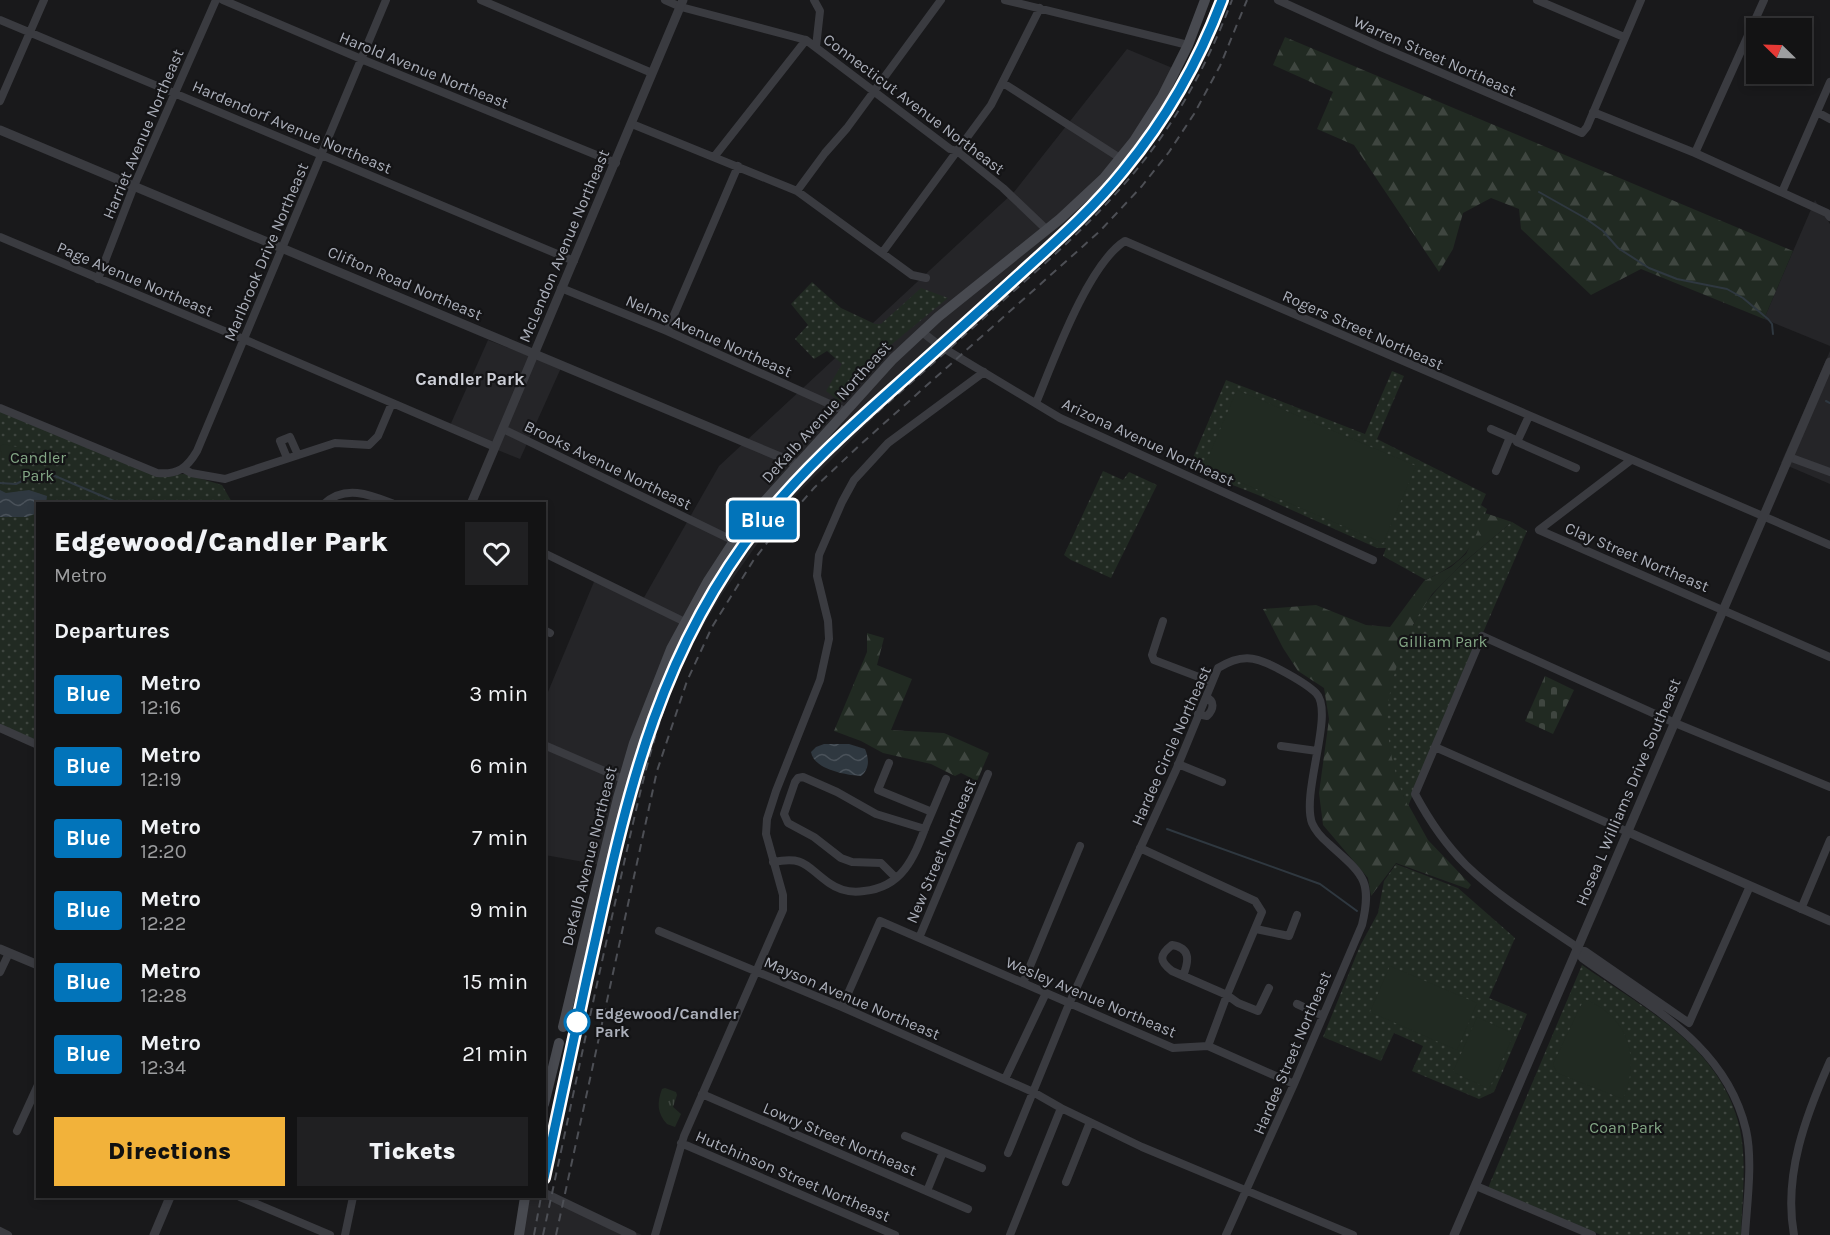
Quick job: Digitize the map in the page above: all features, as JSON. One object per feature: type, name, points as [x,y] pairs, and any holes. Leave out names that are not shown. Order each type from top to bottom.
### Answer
[{"type":"main road","name":"DeKalb Avenue Northeast","points":[[563,1027],[623,779],[654,690],[685,622],[708,581],[734,541],[763,503],[893,359],[922,332],[1089,193],[1120,158],[1153,112],[1188,45],[1205,0]]},
{"type":"main road","points":[[546,1096],[559,1043]]},
{"type":"main road","points":[[519,1235],[525,1198]]},
{"type":"street","points":[[0,101],[44,0]]},
{"type":"street","name":"Harriet Avenue Northeast","points":[[98,279],[134,186],[216,0]]},
{"type":"street","name":"Harold Avenue Northeast","points":[[223,0],[616,163]]},
{"type":"street","name":"Marlbrook Drive Northeast","points":[[179,471],[197,451],[386,0]]},
{"type":"street","points":[[481,0],[652,73]]},
{"type":"street","name":"Connecticut Avenue Northeast","points":[[665,0],[806,40],[950,150],[957,151],[1003,188],[1046,230]]},
{"type":"street","points":[[814,0],[820,11],[816,47]]},
{"type":"street","points":[[797,191],[847,128],[941,0]]},
{"type":"street","points":[[1005,0],[1188,45]]},
{"type":"street","name":"Warren Street Northeast","points":[[1278,0],[1381,48],[1574,131],[1582,133],[1587,128],[1593,112]]},
{"type":"street","points":[[1537,0],[1624,37]]},
{"type":"street","points":[[1641,0],[1593,112],[1695,153],[1827,213],[1830,217]]},
{"type":"street","points":[[1695,153],[1764,0]]},
{"type":"street","name":"McLendon Avenue Northeast","points":[[472,502],[682,3]]},
{"type":"street","points":[[882,253],[991,105],[1040,8]]},
{"type":"street","name":"Hardendorf Avenue Northeast","points":[[0,20],[574,261]]},
{"type":"street","points":[[714,157],[806,40]]},
{"type":"street","points":[[1782,192],[1830,82]]},
{"type":"street","points":[[1003,83],[1120,158]]},
{"type":"street","points":[[1817,112],[1830,119]]},
{"type":"street","points":[[632,124],[797,191],[912,275],[926,278]]},
{"type":"street","name":"Clifton Road Northeast","points":[[0,130],[797,464]]},
{"type":"street","points":[[667,331],[738,166]]},
{"type":"street","name":"Page Avenue Northeast","points":[[0,237],[495,447]]},
{"type":"street","name":"Rogers Street Northeast","points":[[1036,403],[1058,350],[1095,273],[1108,255],[1125,242],[1830,545]]},
{"type":"street","name":"Nelms Avenue Northeast","points":[[561,288],[667,331],[845,411]]},
{"type":"street","name":"Arizona Avenue Northeast","points":[[922,332],[940,346],[1060,418],[1373,560]]},
{"type":"street","name":"Hosea L Williams Drive Southeast","points":[[1454,1235],[1830,362]]},
{"type":"street","points":[[656,1235],[681,1143],[783,910],[783,895],[766,834],[767,819],[820,680],[825,661],[829,639],[828,621],[817,576],[819,555],[842,502],[854,480],[867,464],[888,443],[984,372]]},
{"type":"street","points":[[0,408],[157,473],[179,471],[225,479],[335,443],[362,446],[372,444],[378,436],[392,403]]},
{"type":"street","points":[[1496,471],[1528,416]]},
{"type":"street","name":"Brooks Avenue Northeast","points":[[503,429],[734,541]]},
{"type":"street","points":[[1491,429],[1576,468]]},
{"type":"street","points":[[287,458],[280,441],[290,437],[298,455]]},
{"type":"street","points":[[1789,456],[1830,472]]},
{"type":"street","name":"Clay Street Northeast","points":[[1631,460],[1539,530],[1830,657]]},
{"type":"street","points":[[327,502],[338,494],[349,492],[367,494],[389,502]]},
{"type":"street","points":[[546,554],[685,622]]},
{"type":"street","points":[[1163,621],[1152,655],[1154,660],[1212,682]]},
{"type":"street","points":[[1745,1235],[1748,1153],[1746,1130],[1738,1106],[1723,1075],[1708,1053],[1685,1032],[1582,958],[1574,945],[1494,888],[1466,865],[1443,839],[1415,794],[1482,636],[1675,723],[1830,787]]},
{"type":"street","name":"Hardee Circle Northeast","points":[[1033,1092],[1069,1004],[1178,764],[1218,668],[1230,660],[1243,657],[1254,658],[1292,676],[1317,694],[1322,705],[1312,775],[1310,805],[1312,824],[1325,841],[1363,878]]},
{"type":"street","points":[[0,728],[36,744]]},
{"type":"street","points":[[546,746],[623,779]]},
{"type":"street","points":[[1281,746],[1317,751]]},
{"type":"street","points":[[1435,747],[1830,921]]},
{"type":"street","points":[[889,763],[878,790],[932,812]]},
{"type":"street","points":[[1178,764],[1222,783]]},
{"type":"street","name":"New Street Northeast","points":[[919,938],[988,774]]},
{"type":"street","points":[[896,878],[881,862],[852,862],[841,858],[814,837],[788,823],[784,814],[795,782],[798,778],[803,777],[837,792],[876,814],[925,829]]},
{"type":"street","points":[[773,862],[797,860],[808,865],[829,884],[847,891],[876,889],[884,886],[909,866],[946,779]]},
{"type":"street","points":[[1801,909],[1830,840]]},
{"type":"street","points":[[1023,983],[1080,846]]},
{"type":"street","points":[[1140,848],[1255,901],[1262,912],[1208,1046]]},
{"type":"street","name":"Hardee Street Northeast","points":[[1226,1235],[1362,925],[1368,902],[1363,878]]},
{"type":"street","points":[[1576,951],[1585,951],[1689,1023],[1750,886]]},
{"type":"street","points":[[1256,929],[1289,936],[1297,915]]},
{"type":"street","name":"Wesley Avenue Northeast","points":[[842,1007],[880,921],[1173,1048],[1208,1046],[1294,1084]]},
{"type":"street","name":"Mayson Avenue Northeast","points":[[659,931],[842,1007],[1005,1079],[1142,1147],[1353,1235]]},
{"type":"street","points":[[0,972],[4,951],[36,964]]},
{"type":"street","points":[[1183,976],[1258,1011],[1269,987]]},
{"type":"street","points":[[1005,1079],[1046,993]]},
{"type":"street","points":[[1298,1004],[1323,1016]]},
{"type":"street","points":[[1794,1235],[1790,1204],[1792,1174],[1810,1110],[1830,1061]]},
{"type":"street","points":[[17,1131],[36,1089]]},
{"type":"street","points":[[1008,1153],[1033,1092]]},
{"type":"street","name":"Lowry Street Northeast","points":[[702,1094],[968,1209]]},
{"type":"street","points":[[1010,1235],[1061,1108]]},
{"type":"street","points":[[1066,1182],[1090,1122]]},
{"type":"street","points":[[905,1136],[982,1168]]},
{"type":"street","name":"Hutchinson Street Northeast","points":[[681,1143],[895,1235]]},
{"type":"street","points":[[927,1191],[943,1152]]},
{"type":"street","points":[[1476,1185],[1592,1235]]},
{"type":"street","points":[[546,1193],[632,1235]]},
{"type":"street","points":[[154,1235],[170,1198]]},
{"type":"street","points":[[242,1198],[330,1235]]},
{"type":"street","points":[[345,1235],[353,1198]]},
{"type":"street","points":[[0,1231],[8,1235]]},
{"type":"shaded area","points":[[1127,49],[1194,77],[1146,154],[1072,232],[981,311],[786,505],[755,547],[722,594],[671,686],[617,868],[546,855],[546,697],[596,577],[642,601],[719,466],[1014,192]]},
{"type":"shaded area","points":[[1815,200],[1830,224],[1830,346],[1764,319]]},
{"type":"shaded area","points":[[488,340],[561,368],[520,459],[448,430]]},
{"type":"shaded area","points":[[1830,351],[1830,484],[1781,463]]},
{"type":"shaded area","points":[[546,1197],[567,1202],[642,1235],[519,1235],[524,1198]]},
{"type":"green space","points":[[1285,37],[1793,251],[1764,319],[1641,269],[1591,295],[1521,229],[1519,209],[1491,198],[1463,213],[1453,249],[1439,272],[1354,145],[1317,129],[1333,92],[1273,65]]},
{"type":"green space","points":[[812,282],[841,308],[875,324],[881,324],[921,288],[948,298],[892,344],[841,402],[826,391],[842,364],[827,351],[814,359],[795,339],[808,325],[791,304]]},
{"type":"green space","points":[[1392,371],[1404,376],[1377,439],[1486,494],[1481,505],[1487,509],[1471,545],[1451,566],[1426,580],[1383,556],[1386,548],[1377,548],[1258,495],[1192,469],[1192,460],[1226,380],[1365,434]]},
{"type":"green space","points":[[1237,390],[1416,466],[1383,543],[1204,467]]},
{"type":"green space","name":"Candler Park","points":[[0,409],[157,475],[185,474],[222,485],[232,502],[36,502],[36,747],[0,730]]},
{"type":"green space","points":[[4,444],[25,449],[27,456],[25,461],[20,463],[2,457],[0,446]]},
{"type":"green space","points":[[1103,471],[1123,480],[1129,472],[1157,485],[1111,578],[1064,555]]},
{"type":"green space","points":[[1485,513],[1512,522],[1464,562],[1432,594],[1413,625],[1403,795],[1428,840],[1471,885],[1468,889],[1396,863],[1371,896],[1368,878],[1323,825],[1319,793],[1329,719],[1324,688],[1298,671],[1263,609],[1316,605],[1366,625],[1390,627],[1424,581],[1451,567],[1466,554]]},
{"type":"green space","name":"Gilliam Park","points":[[1512,522],[1527,531],[1408,806],[1392,758],[1387,719],[1390,694],[1398,663],[1410,632],[1434,593],[1462,565]]},
{"type":"green space","points":[[867,633],[884,638],[877,665],[912,679],[891,730],[944,733],[989,753],[977,781],[961,773],[955,776],[931,764],[883,753],[861,741],[834,731],[867,652]]},
{"type":"green space","points":[[1545,676],[1574,690],[1553,734],[1525,721]]},
{"type":"green space","points":[[1396,864],[1458,888],[1515,938],[1489,998],[1527,1014],[1494,1092],[1479,1099],[1412,1071],[1423,1046],[1394,1033],[1381,1061],[1323,1037],[1360,946],[1378,913],[1384,881]]},
{"type":"green space","name":"Coan Park","points":[[1582,965],[1678,1033],[1699,1052],[1716,1075],[1730,1100],[1740,1129],[1744,1182],[1741,1235],[1601,1235],[1488,1188]]},
{"type":"green space","points":[[1390,966],[1477,1003],[1457,1050],[1370,1012]]},
{"type":"green space","points":[[1584,999],[1599,1006],[1611,1016],[1627,1040],[1631,1068],[1623,1099],[1557,1073],[1553,1064]]},
{"type":"green space","points":[[1477,1017],[1514,1034],[1489,1089],[1453,1072]]},
{"type":"green space","points":[[662,1089],[676,1092],[677,1095],[673,1107],[681,1114],[675,1127],[667,1124],[660,1112],[659,1099]]},
{"type":"water","points":[[0,490],[6,493],[29,490],[47,496],[46,502],[36,502],[36,513],[27,517],[0,517]]},
{"type":"water","points":[[824,744],[849,744],[865,749],[868,763],[864,773],[861,776],[840,773],[818,763],[811,752]]},
{"type":"waterway","points":[[1539,192],[1585,218],[1603,231],[1618,248],[1649,268],[1677,279],[1727,289],[1743,298],[1768,319],[1772,324],[1773,334]]},
{"type":"waterway","points":[[1826,401],[1830,403]]},
{"type":"waterway","points":[[0,483],[16,484],[30,477],[55,476],[116,502]]},
{"type":"waterway","points":[[1167,829],[1320,884],[1357,911]]},
{"type":"railway","points":[[1035,260],[1094,202],[1145,142],[1187,75],[1206,39],[1222,0]]},
{"type":"railway","points":[[543,1235],[634,818],[652,746],[676,677],[707,610],[737,562],[790,496],[850,436],[1060,249],[1127,181],[1156,144],[1182,105],[1204,64],[1232,0]]},
{"type":"railway","points":[[556,1235],[657,771],[687,681],[712,627],[753,561],[814,488],[1100,231],[1142,186],[1169,152],[1194,114],[1220,66],[1247,0]]},
{"type":"railway","points":[[546,1168],[621,823],[642,751]]},
{"type":"railway","points":[[534,1235],[541,1198]]},
{"type":"metro line","name":"Blue","points":[[546,1169],[604,897],[634,775],[665,687],[704,606],[741,548],[776,504],[811,466],[1063,234],[1124,171],[1173,101],[1205,41],[1222,0]]},
{"type":"place","name":"Edgewood/Candler Park","points":[[577,1022]]},
{"type":"district","name":"Candler Park","points":[[470,379]]}]
